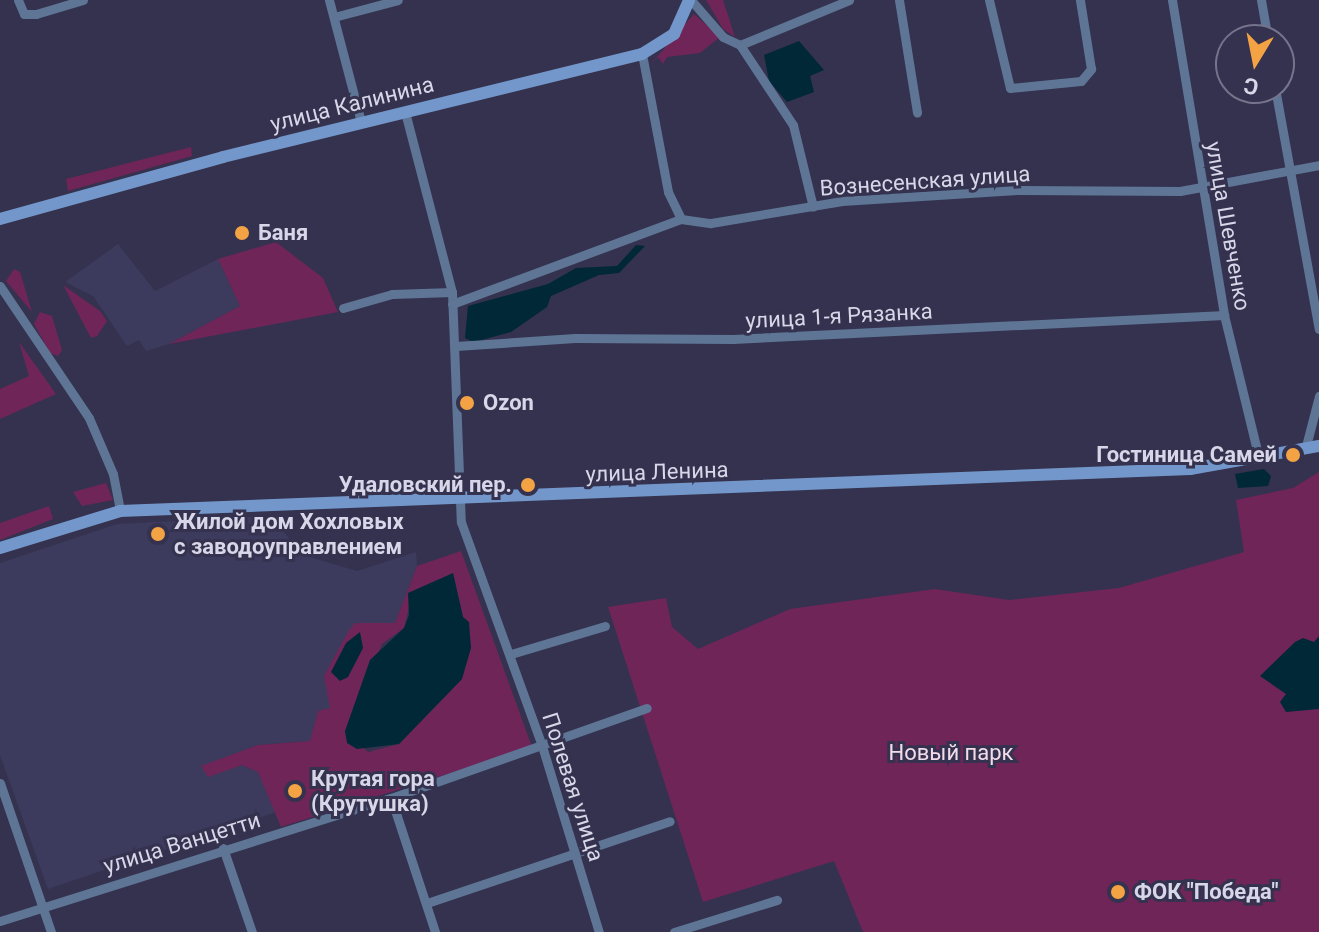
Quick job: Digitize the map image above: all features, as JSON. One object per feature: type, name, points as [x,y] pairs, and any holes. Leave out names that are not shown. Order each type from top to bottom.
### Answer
[{"type":"street","points":[[18,0],[24,14],[49,13],[83,0]]},
{"type":"street","points":[[329,0],[361,122]]},
{"type":"street","points":[[334,17],[398,0]]},
{"type":"street","name":"улица Калинина","points":[[0,219],[361,122],[642,54],[674,34],[690,0],[723,37],[740,45],[793,125],[813,207]]},
{"type":"street","points":[[740,45],[849,0]]},
{"type":"street","points":[[899,0],[917,113]]},
{"type":"street","points":[[989,0],[1010,88],[1081,81],[1091,69],[1080,0]]},
{"type":"street","name":"улица Шевченко","points":[[1172,0],[1224,315],[1258,455]]},
{"type":"street","points":[[1261,0],[1265,24]]},
{"type":"street","points":[[642,54],[668,192],[681,219]]},
{"type":"street","points":[[1278,104],[1319,329]]},
{"type":"street","name":"Полевая улица","points":[[405,112],[452,292],[461,522],[542,746],[599,932]]},
{"type":"street","name":"Вознесенская улица","points":[[452,304],[681,219],[711,223],[813,207],[1019,190],[1202,187],[1319,165]]},
{"type":"street","points":[[0,286],[89,418],[113,474],[120,511]]},
{"type":"street","points":[[343,308],[392,294],[452,292]]},
{"type":"street","name":"улица 1-я Рязанка","points":[[456,346],[575,338],[733,339],[1224,315]]},
{"type":"street","points":[[1312,446],[1319,396]]},
{"type":"street","name":"улица Ленина","points":[[0,548],[120,511],[1190,469],[1312,446]]},
{"type":"street","points":[[511,654],[605,626]]},
{"type":"street","name":"улица Ванцетти","points":[[0,921],[223,848],[391,798],[647,708]]},
{"type":"street","points":[[0,783],[51,932]]},
{"type":"street","points":[[391,798],[435,932]]},
{"type":"street","points":[[427,903],[576,850],[670,821]]},
{"type":"street","points":[[223,848],[252,932]]},
{"type":"street","points":[[674,932],[777,900]]},
{"type":"shaded area","points":[[118,244],[155,291],[218,259],[240,306],[169,344],[146,351],[139,340],[127,346],[93,296],[65,282]]},
{"type":"shaded area","points":[[273,516],[300,554],[357,571],[416,552],[417,566],[395,623],[356,623],[331,708],[318,711],[310,741],[258,745],[202,766],[209,776],[242,765],[258,772],[276,812],[48,889],[0,755],[0,563],[117,524]]},
{"type":"green space","points":[[706,0],[723,0],[735,37],[723,29]]},
{"type":"green space","points":[[694,14],[720,37],[700,53],[667,57],[663,64],[658,57],[650,65]]},
{"type":"green space","points":[[191,147],[192,156],[68,191],[66,179]]},
{"type":"green space","points":[[276,242],[323,278],[338,312],[169,344],[240,306],[218,259]]},
{"type":"green space","points":[[14,269],[20,272],[32,312],[6,281]]},
{"type":"green space","points":[[63,285],[100,311],[107,321],[97,336],[91,338]]},
{"type":"green space","points":[[40,312],[52,316],[62,350],[58,356],[50,353],[34,324]]},
{"type":"green space","points":[[19,342],[56,394],[0,419],[0,389],[29,376]]},
{"type":"green space","name":"Новый парк","points":[[1319,472],[1319,932],[863,932],[834,861],[703,902],[608,607],[666,598],[672,627],[698,649],[790,609],[935,589],[1009,600],[1119,588],[1244,552],[1236,500],[1293,488]]},
{"type":"green space","points":[[106,483],[113,500],[82,506],[73,492]]},
{"type":"green space","points":[[49,506],[53,519],[0,540],[0,523]]},
{"type":"green space","points":[[461,551],[532,747],[281,827],[258,772],[242,765],[208,777],[201,766],[258,745],[310,741],[318,711],[330,708],[324,676],[349,630],[355,623],[395,623],[417,566]],"holes":[[[453,573],[463,617],[462,679],[399,744],[368,752],[345,731],[382,644],[404,628],[410,603]]]},
{"type":"water","points":[[799,41],[824,70],[810,76],[814,92],[787,102],[769,81],[764,55]]},
{"type":"water","points":[[636,245],[645,246],[619,273],[599,275],[551,296],[547,307],[511,332],[474,342],[465,338],[468,306],[548,284],[576,268],[617,266]]},
{"type":"water","points":[[1264,469],[1271,476],[1268,486],[1238,488],[1235,474]]},
{"type":"water","points":[[453,573],[463,617],[469,622],[471,648],[462,679],[399,744],[357,749],[347,743],[345,731],[370,660],[404,628],[409,615],[408,593]]},
{"type":"water","points":[[360,632],[363,648],[348,677],[340,681],[331,672],[346,643]]},
{"type":"water","points":[[1319,636],[1319,709],[1286,712],[1280,702],[1286,694],[1260,676],[1295,642],[1303,638],[1314,642]]},
{"type":"place","name":"Баня","points":[[242,233]]},
{"type":"place","name":"Ozon","points":[[467,403]]},
{"type":"place","name":"Гостиница Самей","points":[[1293,455]]},
{"type":"place","name":"Удаловский пер.","points":[[528,485]]},
{"type":"place","name":"Жилой дом Хохловых с заводоуправлением","points":[[158,534]]},
{"type":"place","name":"Крутая гора (Крутушка)","points":[[295,791]]},
{"type":"place","name":"ФОК \"Победа\"","points":[[1118,892]]}]
